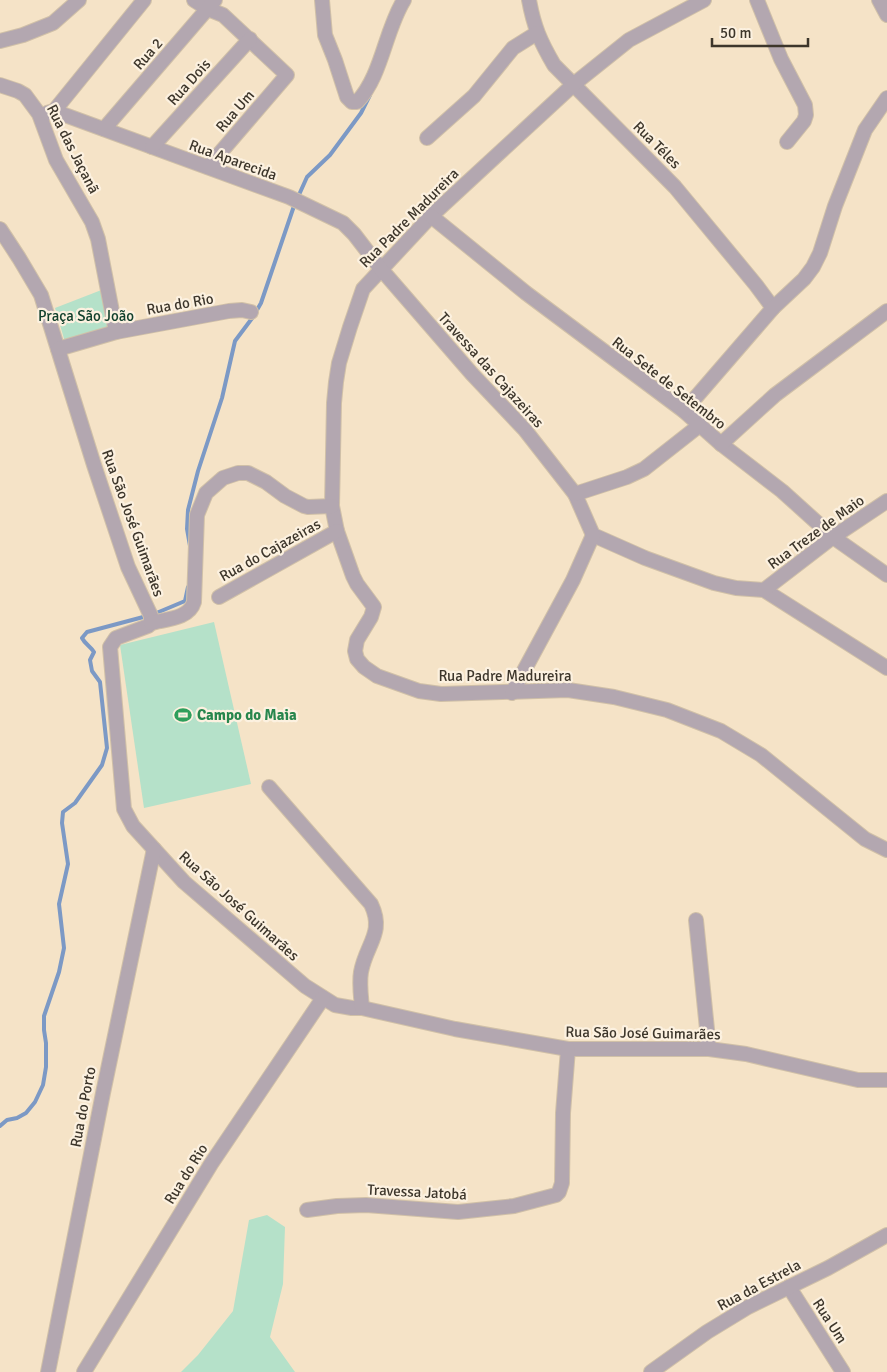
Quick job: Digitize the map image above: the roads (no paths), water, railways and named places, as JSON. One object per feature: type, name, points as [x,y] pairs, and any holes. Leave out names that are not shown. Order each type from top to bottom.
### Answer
[{"type":"street","points":[[0,41],[23,35],[53,23],[79,0]]},
{"type":"street","points":[[39,114],[54,111],[144,0]]},
{"type":"street","points":[[194,0],[212,5],[250,39]]},
{"type":"street","points":[[322,0],[325,35],[347,97],[352,102],[357,102],[363,95],[381,58],[399,8],[404,0]]},
{"type":"street","name":"Rua Téles","points":[[529,0],[533,24],[554,65],[676,187],[773,308]]},
{"type":"street","name":"Rua Padre Madureira","points":[[704,0],[629,40],[574,84],[431,216],[363,289],[339,363],[334,403],[332,506],[337,531],[357,584],[374,605],[374,611],[357,640],[355,651],[357,659],[364,667],[377,676],[418,691],[441,694],[568,690],[614,697],[667,710],[721,732],[761,755],[864,839],[887,850]]},
{"type":"street","points":[[756,0],[804,105],[806,115],[804,121],[787,142]]},
{"type":"street","points":[[879,0],[887,15]]},
{"type":"street","name":"Rua 2","points":[[104,130],[212,5]]},
{"type":"street","points":[[427,138],[474,96],[513,48],[537,32]]},
{"type":"street","name":"Rua Um","points":[[208,168],[286,77],[286,72],[250,39]]},
{"type":"street","name":"Rua Dois","points":[[152,147],[250,39]]},
{"type":"street","name":"Rua das Jaçanã","points":[[0,85],[25,95],[39,114],[56,160],[92,222],[98,239],[116,332]]},
{"type":"street","points":[[684,411],[773,308],[813,268],[862,138],[887,98]]},
{"type":"street","name":"Rua Aparecida","points":[[54,111],[304,204],[343,223],[354,234],[380,269]]},
{"type":"street","name":"Rua Sete de Setembro","points":[[431,216],[534,299],[684,411],[721,444],[782,490],[833,537],[887,575]]},
{"type":"street","name":"Rua São José Guimarães","points":[[0,229],[41,295],[122,549],[149,616],[144,629],[116,638],[110,650],[124,809],[133,826],[184,882],[305,986],[335,1005],[362,1008],[464,1031],[568,1049],[709,1049],[746,1054],[858,1080],[887,1080]]},
{"type":"street","name":"Travessa das Cajazeiras","points":[[380,269],[525,430],[574,494],[593,535]]},
{"type":"street","name":"Rua do Rio","points":[[58,349],[116,332],[229,311],[242,310],[251,312]]},
{"type":"street","points":[[721,444],[775,396],[887,311]]},
{"type":"street","points":[[574,494],[627,477],[644,468],[700,425]]},
{"type":"street","points":[[149,616],[182,615],[190,612],[194,602],[197,515],[206,493],[223,478],[238,473],[248,474],[266,482],[285,496],[304,506],[332,506]]},
{"type":"street","name":"Rua Treze de Maio","points":[[764,590],[833,537],[887,502]]},
{"type":"street","name":"Rua do Cajazeiras","points":[[219,597],[337,531]]},
{"type":"street","points":[[512,693],[573,580],[593,535],[645,558],[714,583],[736,588],[764,590],[887,668]]},
{"type":"street","points":[[269,787],[371,904],[376,914],[375,937],[361,972],[362,1008]]},
{"type":"street","name":"Rua do Porto","points":[[48,1372],[102,1093],[154,849]]},
{"type":"street","points":[[696,920],[709,1049]]},
{"type":"street","name":"Rua do Rio","points":[[84,1372],[210,1164],[324,998]]},
{"type":"street","name":"Travessa Jatobá","points":[[307,1210],[366,1205],[458,1212],[514,1206],[556,1195],[560,1192],[562,1183],[563,1113],[568,1049]]},
{"type":"street","name":"Rua da Estrela","points":[[651,1372],[707,1332],[748,1307],[887,1235]]},
{"type":"street","name":"Rua Um","points":[[788,1287],[843,1372]]},
{"type":"waterway","points":[[298,197],[307,177],[330,155],[361,113],[370,95]]},
{"type":"waterway","points":[[190,546],[187,529],[188,510],[198,471],[222,398],[235,341],[261,303],[295,203]]},
{"type":"waterway","points":[[154,614],[185,601],[188,587]]},
{"type":"waterway","points":[[0,1126],[7,1120],[17,1118],[26,1113],[35,1102],[43,1085],[46,1067],[44,1016],[59,972],[64,948],[59,904],[68,864],[62,823],[63,812],[75,803],[102,765],[107,748],[100,682],[92,671],[90,660],[94,652],[82,638],[87,632],[147,616]]},
{"type":"place","name":"Campo do Maia","points":[[183,715]]},
{"type":"park label","name":"Praça São João","points":[[86,316]]}]
